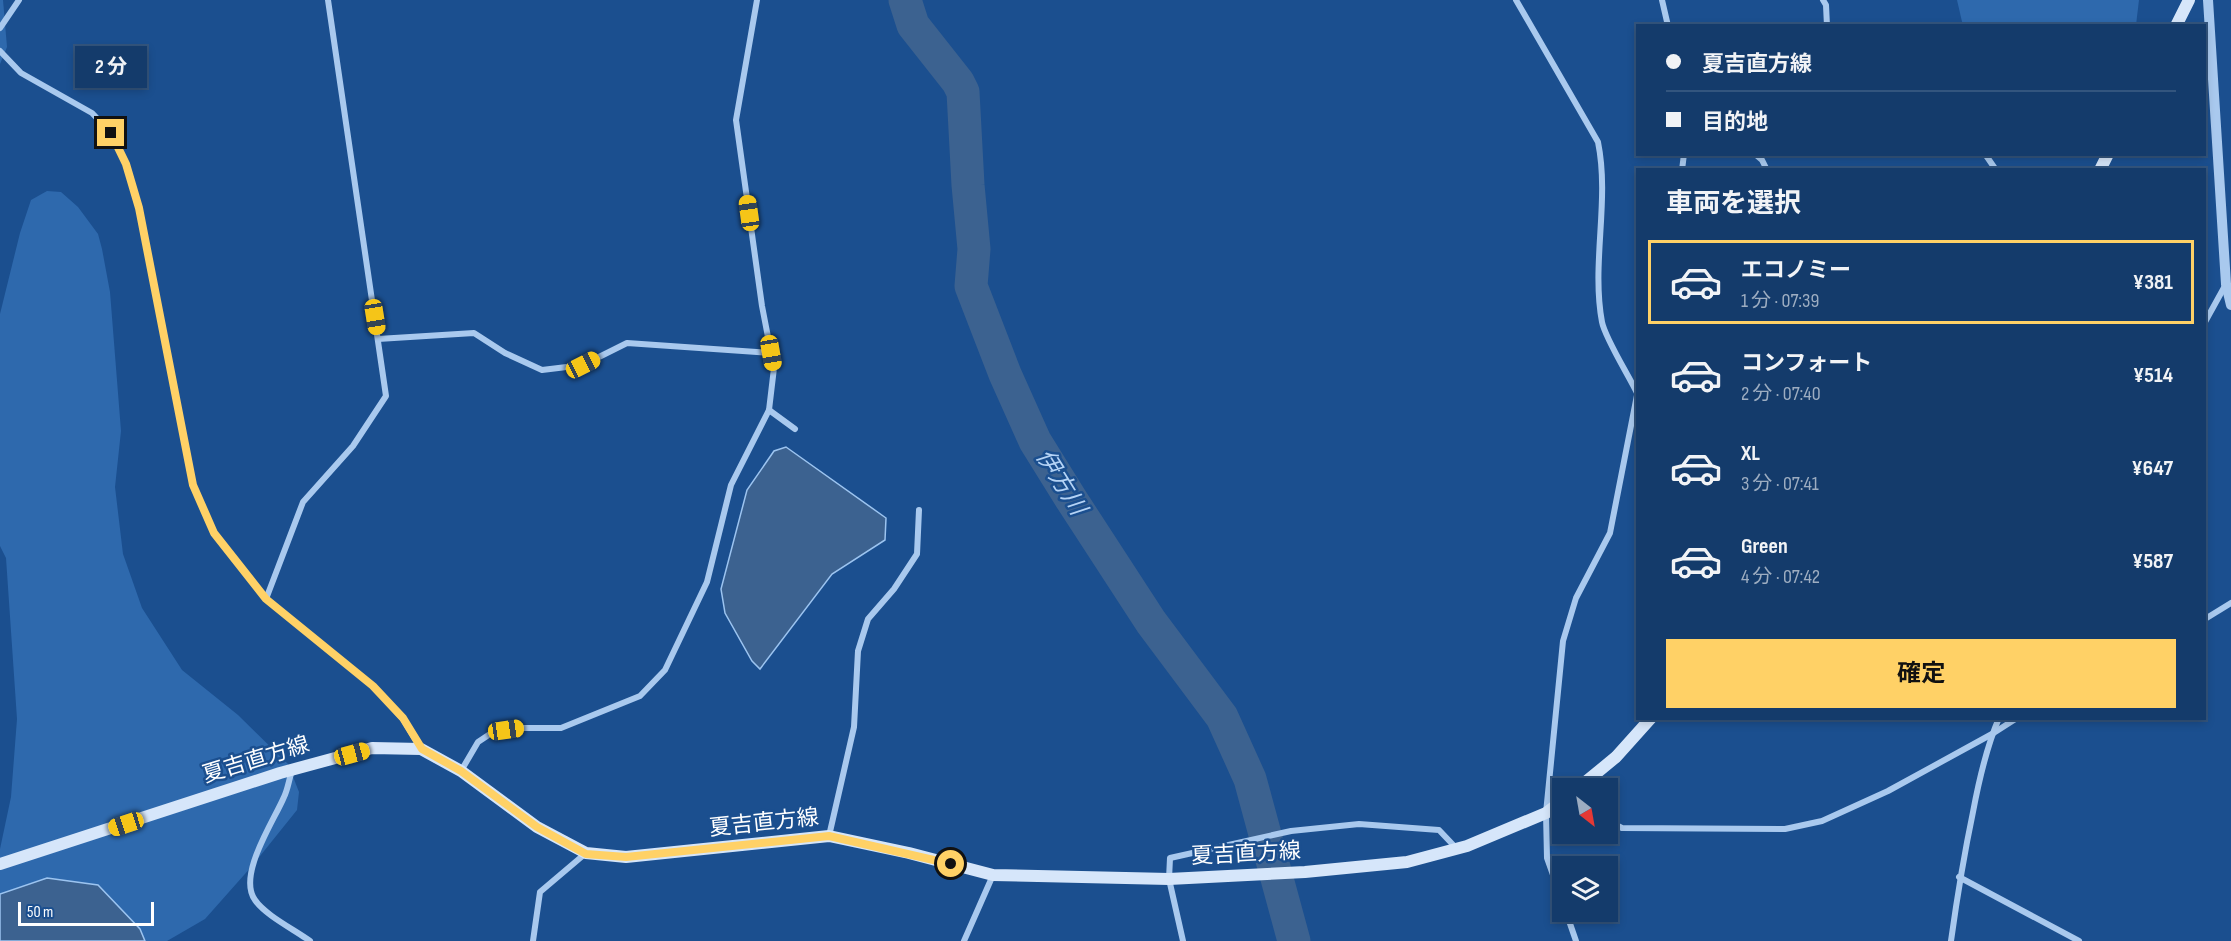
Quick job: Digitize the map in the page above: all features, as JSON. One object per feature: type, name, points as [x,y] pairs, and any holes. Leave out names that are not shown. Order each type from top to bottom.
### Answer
[{"type":"main road","points":[[2177,24],[2189,0]]},
{"type":"main road","points":[[1591,778],[1616,758],[1649,720]]},
{"type":"main road","name":"夏吉直方線","points":[[0,864],[292,770],[372,748],[422,749],[461,771],[537,827],[586,854],[626,857],[829,836],[993,874],[1169,879],[1305,872],[1407,861],[1456,849],[1546,813],[1552,808]]},
{"type":"street","points":[[0,28],[19,0]]},
{"type":"street","points":[[266,599],[303,502],[353,446],[386,396],[328,0]]},
{"type":"street","points":[[461,771],[478,742],[493,732],[519,728],[561,728],[640,696],[665,670],[707,582],[731,485],[769,410],[774,368],[762,306],[736,120],[757,0]]},
{"type":"street","points":[[1516,0],[1598,142],[1603,167],[1598,278],[1602,325],[1636,387]]},
{"type":"street","points":[[1662,0],[1668,24]]},
{"type":"street","points":[[1823,0],[1827,5],[1827,24]]},
{"type":"street","points":[[2208,0],[2226,284],[2231,305]]},
{"type":"street","points":[[0,51],[21,73],[92,112],[111,133],[126,164],[139,208],[193,485],[214,533],[266,599],[373,686],[403,718],[422,749]]},
{"type":"street","points":[[1757,156],[1766,168]]},
{"type":"street","points":[[2206,320],[2226,284]]},
{"type":"street","points":[[378,339],[474,333],[505,353],[542,370],[583,365],[627,343],[771,353]]},
{"type":"street","points":[[1552,872],[1547,858],[1546,813],[1563,641],[1575,598],[1610,532],[1636,401]]},
{"type":"street","points":[[769,410],[795,429]]},
{"type":"street","points":[[829,836],[854,727],[858,651],[868,619],[894,589],[918,554],[919,510]]},
{"type":"street","points":[[2206,618],[2231,603]]},
{"type":"street","points":[[1951,941],[1959,877],[1981,774],[1992,734],[1999,720]]},
{"type":"street","points":[[1618,826],[1622,828],[1785,829],[1822,821],[1888,790],[2014,720]]},
{"type":"street","points":[[292,770],[285,795],[254,858],[250,884],[254,899],[310,941]]},
{"type":"street","points":[[1183,941],[1169,879],[1170,858],[1291,831],[1359,824],[1439,830],[1456,849]]},
{"type":"street","points":[[533,941],[540,892],[586,854]]},
{"type":"street","points":[[964,941],[993,874]]},
{"type":"street","points":[[1959,877],[2079,941]]},
{"type":"street","points":[[1569,922],[1576,941]]},
{"type":"shaded area","points":[[0,0],[3,0],[7,47],[0,64]]},
{"type":"shaded area","points":[[1957,0],[2139,0],[2136,24],[1963,24]]},
{"type":"shaded area","points":[[47,191],[61,192],[78,207],[98,234],[102,249],[110,292],[121,431],[115,487],[123,554],[142,608],[182,670],[238,715],[288,764],[299,792],[297,810],[252,866],[205,919],[167,941],[32,941],[0,897],[0,849],[11,797],[17,719],[6,558],[0,546],[0,314],[20,233],[31,200]]},
{"type":"shaded area","points":[[786,447],[886,518],[885,540],[832,574],[760,669],[752,661],[725,613],[721,589],[747,490],[774,451]]},
{"type":"shaded area","points":[[47,878],[98,885],[140,929],[145,941],[0,941],[0,894]]},
{"type":"waterway","name":"伊方川","points":[[905,0],[913,25],[958,82],[963,92],[974,249],[971,286],[1005,374],[1035,441],[1071,499],[1151,622],[1222,717],[1250,779],[1294,941]]},
{"type":"route","points":[[111,133],[126,164],[139,208],[193,485],[214,533],[266,599],[373,686],[403,718],[422,749],[461,771],[537,827],[586,854],[626,857],[829,836],[951,864]]}]
